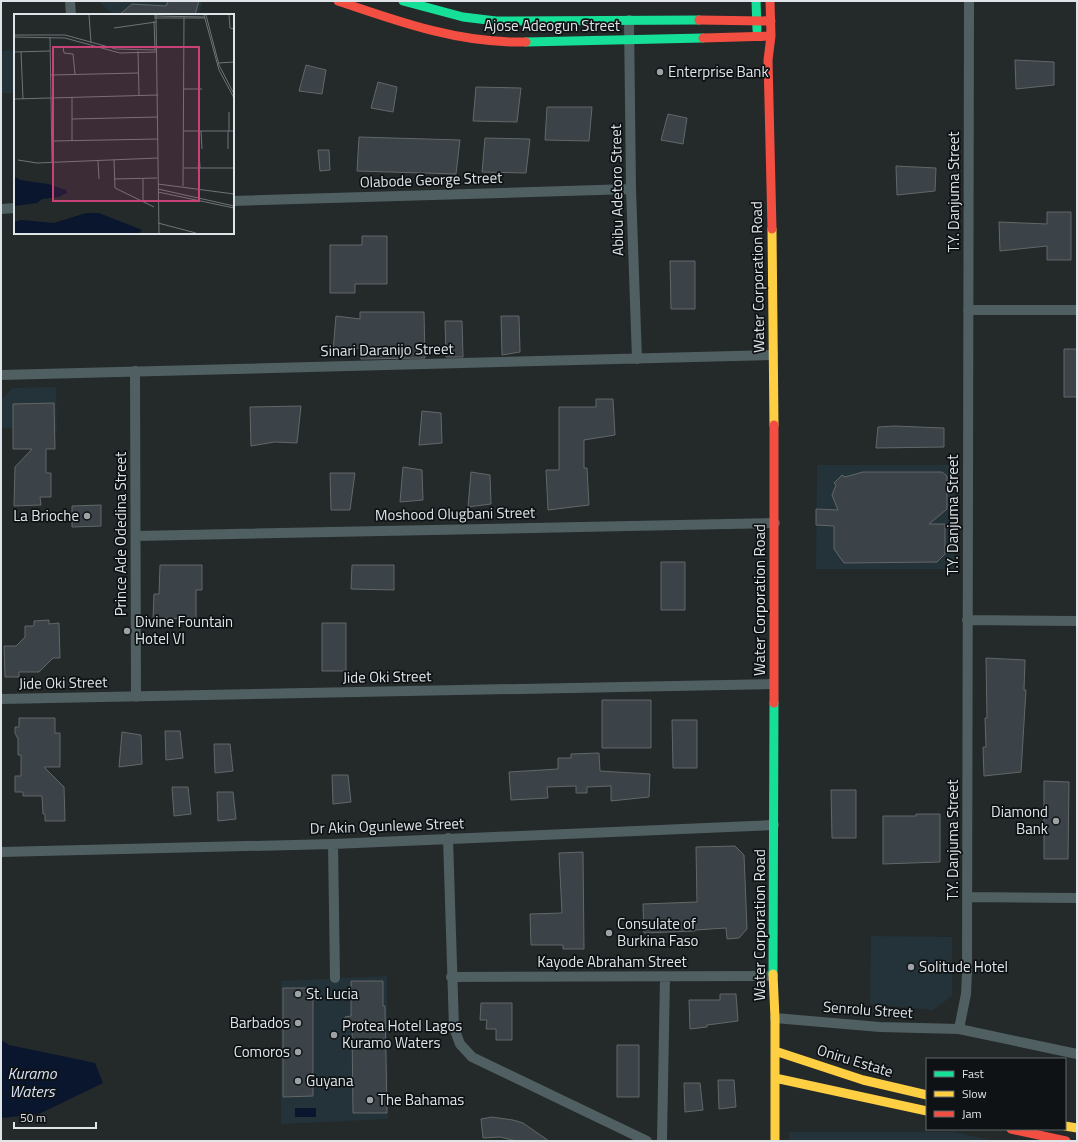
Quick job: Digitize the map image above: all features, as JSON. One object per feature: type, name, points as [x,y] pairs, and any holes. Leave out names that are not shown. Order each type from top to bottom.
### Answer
[{"type":"street","points":[[70,1],[71,14]]},
{"type":"street","name":"Ajose Adeogun Street","points":[[338,1],[434,32],[465,39],[498,43],[771,36]]},
{"type":"street","name":"Ajose Adeogun Street","points":[[403,1],[463,17],[496,21],[535,22],[629,20],[771,22]]},
{"type":"street","points":[[756,1],[758,37],[768,60]]},
{"type":"street","points":[[768,60],[771,36],[770,1]]},
{"type":"street","name":"T.Y. Danjuma Street","points":[[959,1029],[966,994],[968,897],[967,620],[969,1]]},
{"type":"street","name":"Abibu Adetoro Street","points":[[629,20],[631,190],[637,359]]},
{"type":"street","name":"Water Corporation Road","points":[[768,60],[771,150],[775,523],[773,684],[773,976],[775,1018],[775,1141]]},
{"type":"street","name":"Olabode George Street","points":[[234,201],[631,190]]},
{"type":"street","points":[[1,209],[14,208]]},
{"type":"street","points":[[968,310],[1077,310]]},
{"type":"street","name":"Sinari Daranijo Street","points":[[1,375],[773,355]]},
{"type":"street","name":"Prince Ade Odedina Street","points":[[134,371],[136,697]]},
{"type":"street","name":"Moshood Olugbani Street","points":[[136,536],[775,523]]},
{"type":"street","points":[[967,620],[1077,621]]},
{"type":"street","name":"Jide Oki Street","points":[[1,699],[773,684]]},
{"type":"street","name":"Dr Akin Ogunlewe Street","points":[[1,852],[333,844],[774,825]]},
{"type":"street","points":[[448,838],[451,977],[454,1028],[460,1044],[472,1058],[647,1141]]},
{"type":"street","points":[[333,844],[335,978]]},
{"type":"street","points":[[968,897],[1077,898]]},
{"type":"street","name":"Kayode Abraham Street","points":[[451,977],[773,976]]},
{"type":"street","points":[[662,1141],[665,977]]},
{"type":"street","name":"Senrolu Street","points":[[775,1018],[880,1027],[959,1029],[1077,1054]]},
{"type":"street","name":"Oniru Estate","points":[[775,1051],[863,1080],[926,1095]]},
{"type":"street","name":"Oniru Estate","points":[[775,1078],[926,1110]]},
{"type":"street","points":[[1066,1126],[1077,1128]]},
{"type":"street","points":[[1016,1130],[1066,1141]]},
{"type":"shaded area","points":[[98,1],[203,1],[199,14],[113,14]]},
{"type":"shaded area","points":[[14,50],[14,93],[2,93],[1,51]]},
{"type":"shaded area","points":[[56,387],[57,432],[13,433],[13,428],[1,428],[1,400],[13,388]]},
{"type":"shaded area","points":[[817,465],[954,465],[954,569],[816,569]]},
{"type":"shaded area","name":"Solitude Hotel","points":[[871,936],[952,937],[952,996],[933,1010],[870,1004]]},
{"type":"shaded area","name":"Protea Hotel Lagos Kuramo Waters","points":[[387,976],[388,1119],[281,1124],[281,981]]},
{"type":"shaded area","points":[[789,1132],[953,1132],[996,1141],[789,1141]]},
{"type":"water","name":"Kuramo Waters","points":[[1,1040],[9,1045],[95,1063],[103,1083],[39,1114],[1,1118]]},
{"type":"water","points":[[295,1108],[316,1108],[316,1117],[295,1117]]},
{"type":"building","points":[[168,1],[199,1],[195,14],[120,14],[132,4],[166,6]]},
{"type":"building","points":[[1015,60],[1054,62],[1054,85],[1016,89]]},
{"type":"building","points":[[306,65],[326,70],[322,94],[299,91]]},
{"type":"building","points":[[378,82],[397,87],[393,112],[371,108]]},
{"type":"building","points":[[476,87],[521,88],[517,122],[473,121]]},
{"type":"building","points":[[547,107],[592,107],[589,141],[545,140]]},
{"type":"building","points":[[668,114],[687,118],[683,144],[661,140]]},
{"type":"building","points":[[359,137],[460,140],[456,174],[357,171]]},
{"type":"building","points":[[485,138],[530,139],[526,173],[482,172]]},
{"type":"building","points":[[318,150],[329,150],[330,170],[320,171]]},
{"type":"building","points":[[896,166],[936,168],[935,191],[897,195]]},
{"type":"building","points":[[1047,212],[1071,212],[1071,260],[1047,260],[1047,246],[1000,251],[999,222],[1047,224]]},
{"type":"building","points":[[362,236],[387,236],[387,284],[355,284],[355,293],[330,293],[330,245],[362,245]]},
{"type":"building","points":[[670,261],[695,261],[695,309],[671,309]]},
{"type":"building","points":[[360,312],[424,312],[425,358],[361,359],[360,348],[333,351],[336,316],[360,319]]},
{"type":"building","points":[[501,316],[519,316],[520,352],[502,355]]},
{"type":"building","points":[[445,321],[462,321],[463,357],[446,357]]},
{"type":"building","points":[[1064,349],[1077,349],[1077,397],[1064,397]]},
{"type":"building","points":[[596,399],[613,399],[615,435],[584,440],[584,468],[587,468],[589,505],[548,510],[546,470],[559,470],[559,407],[596,407]]},
{"type":"building","points":[[54,403],[55,449],[46,449],[46,473],[51,473],[51,497],[40,497],[41,505],[14,506],[15,467],[32,449],[13,449],[13,404]]},
{"type":"building","points":[[301,406],[297,443],[275,442],[251,446],[250,407]]},
{"type":"building","points":[[422,411],[441,413],[442,443],[419,445]]},
{"type":"building","points":[[894,426],[944,428],[944,447],[876,448],[878,427]]},
{"type":"building","points":[[403,467],[422,470],[423,500],[400,502]]},
{"type":"building","points":[[471,472],[490,475],[491,504],[468,507]]},
{"type":"building","points":[[863,472],[942,472],[947,476],[947,509],[929,524],[945,524],[945,554],[937,562],[844,563],[834,549],[834,526],[816,525],[816,509],[838,510],[832,495],[836,485],[834,483],[842,475],[845,477]]},
{"type":"building","points":[[330,473],[355,473],[350,510],[331,510]]},
{"type":"building","name":"La Brioche","points":[[101,505],[101,526],[72,527],[72,506]]},
{"type":"building","points":[[661,562],[685,562],[685,610],[661,610]]},
{"type":"building","points":[[160,565],[202,565],[202,590],[196,590],[196,619],[153,618],[154,594],[159,594]]},
{"type":"building","points":[[352,565],[394,565],[394,590],[351,589]]},
{"type":"building","points":[[49,620],[49,624],[59,623],[60,658],[53,658],[39,672],[19,672],[19,677],[5,677],[4,646],[16,646],[25,637],[25,626],[34,626],[34,621]]},
{"type":"building","points":[[322,623],[346,623],[346,671],[322,671]]},
{"type":"building","points":[[986,658],[1025,660],[1024,690],[1026,690],[1021,772],[984,776],[983,747],[986,747],[985,718],[987,718]]},
{"type":"building","points":[[602,700],[651,700],[651,748],[602,748]]},
{"type":"building","points":[[19,718],[55,718],[55,733],[60,733],[60,767],[44,767],[64,787],[65,821],[45,821],[42,796],[23,796],[23,792],[15,792],[15,776],[21,776],[21,755],[18,755],[18,739],[15,733],[15,727],[19,727]]},
{"type":"building","points":[[672,720],[697,720],[697,768],[673,768]]},
{"type":"building","points":[[165,731],[180,731],[183,758],[166,760]]},
{"type":"building","points":[[122,732],[141,735],[142,764],[119,767]]},
{"type":"building","points":[[214,744],[230,744],[233,771],[215,773]]},
{"type":"building","points":[[599,753],[600,771],[650,774],[649,797],[611,801],[611,786],[587,787],[587,793],[576,793],[576,786],[547,787],[548,798],[511,800],[509,772],[558,769],[558,758],[571,758],[571,754]]},
{"type":"building","points":[[332,775],[348,775],[351,802],[333,804]]},
{"type":"building","name":"Diamond Bank","points":[[1044,781],[1069,782],[1068,859],[1044,859]]},
{"type":"building","points":[[172,787],[188,787],[191,814],[174,816]]},
{"type":"building","points":[[831,790],[856,790],[856,838],[832,838]]},
{"type":"building","points":[[217,792],[233,792],[236,819],[218,821]]},
{"type":"building","points":[[916,814],[940,814],[940,862],[883,864],[883,816],[916,816]]},
{"type":"building","points":[[735,846],[744,855],[747,929],[739,938],[727,939],[726,928],[644,933],[643,904],[697,902],[696,847]]},
{"type":"building","points":[[583,852],[584,949],[563,949],[563,945],[531,945],[530,914],[562,913],[559,853]]},
{"type":"building","points":[[351,981],[383,981],[383,1006],[385,1006],[387,1113],[353,1113],[352,1027],[345,1027],[345,1017],[351,1016]]},
{"type":"building","points":[[283,988],[313,988],[313,1096],[283,1097]]},
{"type":"building","points":[[720,994],[736,994],[738,1021],[690,1029],[689,1000],[720,1000]]},
{"type":"building","points":[[481,1003],[512,1003],[512,1040],[496,1040],[496,1029],[486,1029],[487,1020],[480,1020]]},
{"type":"building","points":[[617,1045],[639,1045],[639,1097],[617,1097]]},
{"type":"building","points":[[718,1080],[734,1080],[736,1107],[719,1109]]},
{"type":"building","points":[[684,1083],[700,1083],[703,1110],[685,1112]]},
{"type":"building","points":[[492,1117],[523,1123],[549,1141],[516,1141],[500,1137],[483,1138],[481,1119]]},
{"type":"traffic: fast","points":[[403,1],[463,17],[496,21],[699,20]]},
{"type":"traffic: fast","points":[[756,1],[757,30]]},
{"type":"traffic: fast","points":[[526,42],[703,38]]},
{"type":"traffic: fast","points":[[773,974],[774,703]]},
{"type":"traffic: slow","points":[[772,229],[774,425]]},
{"type":"traffic: slow","points":[[773,974],[775,1018],[775,1141]]},
{"type":"traffic: slow","points":[[775,1051],[863,1080],[926,1095]]},
{"type":"traffic: slow","points":[[775,1078],[926,1111]]},
{"type":"traffic: slow","points":[[1066,1126],[1077,1128]]},
{"type":"traffic: jam","points":[[338,1],[384,17],[430,30],[478,39],[502,42],[526,42]]},
{"type":"traffic: jam","points":[[770,1],[771,36],[768,60],[772,229]]},
{"type":"traffic: jam","points":[[699,20],[771,21]]},
{"type":"traffic: jam","points":[[703,38],[771,36]]},
{"type":"traffic: jam","points":[[774,425],[774,703]]},
{"type":"traffic: jam","points":[[1016,1130],[1066,1141]]},
{"type":"place","name":"Enterprise Bank","points":[[660,72]]},
{"type":"place","name":"La Brioche","points":[[87,516]]},
{"type":"place","name":"Divine Fountain Hotel VI","points":[[127,631]]},
{"type":"place","name":"Diamond Bank","points":[[1056,821]]},
{"type":"place","name":"Consulate of Burkina Faso","points":[[609,933]]},
{"type":"place","name":"Solitude Hotel","points":[[911,967]]},
{"type":"place","name":"St. Lucia","points":[[298,994]]},
{"type":"place","name":"Barbados","points":[[298,1023]]},
{"type":"place","name":"Protea Hotel Lagos Kuramo Waters","points":[[334,1035]]},
{"type":"place","name":"Comoros","points":[[298,1052]]},
{"type":"place","name":"Guyana","points":[[298,1081]]},
{"type":"place","name":"The Bahamas","points":[[370,1100]]}]
